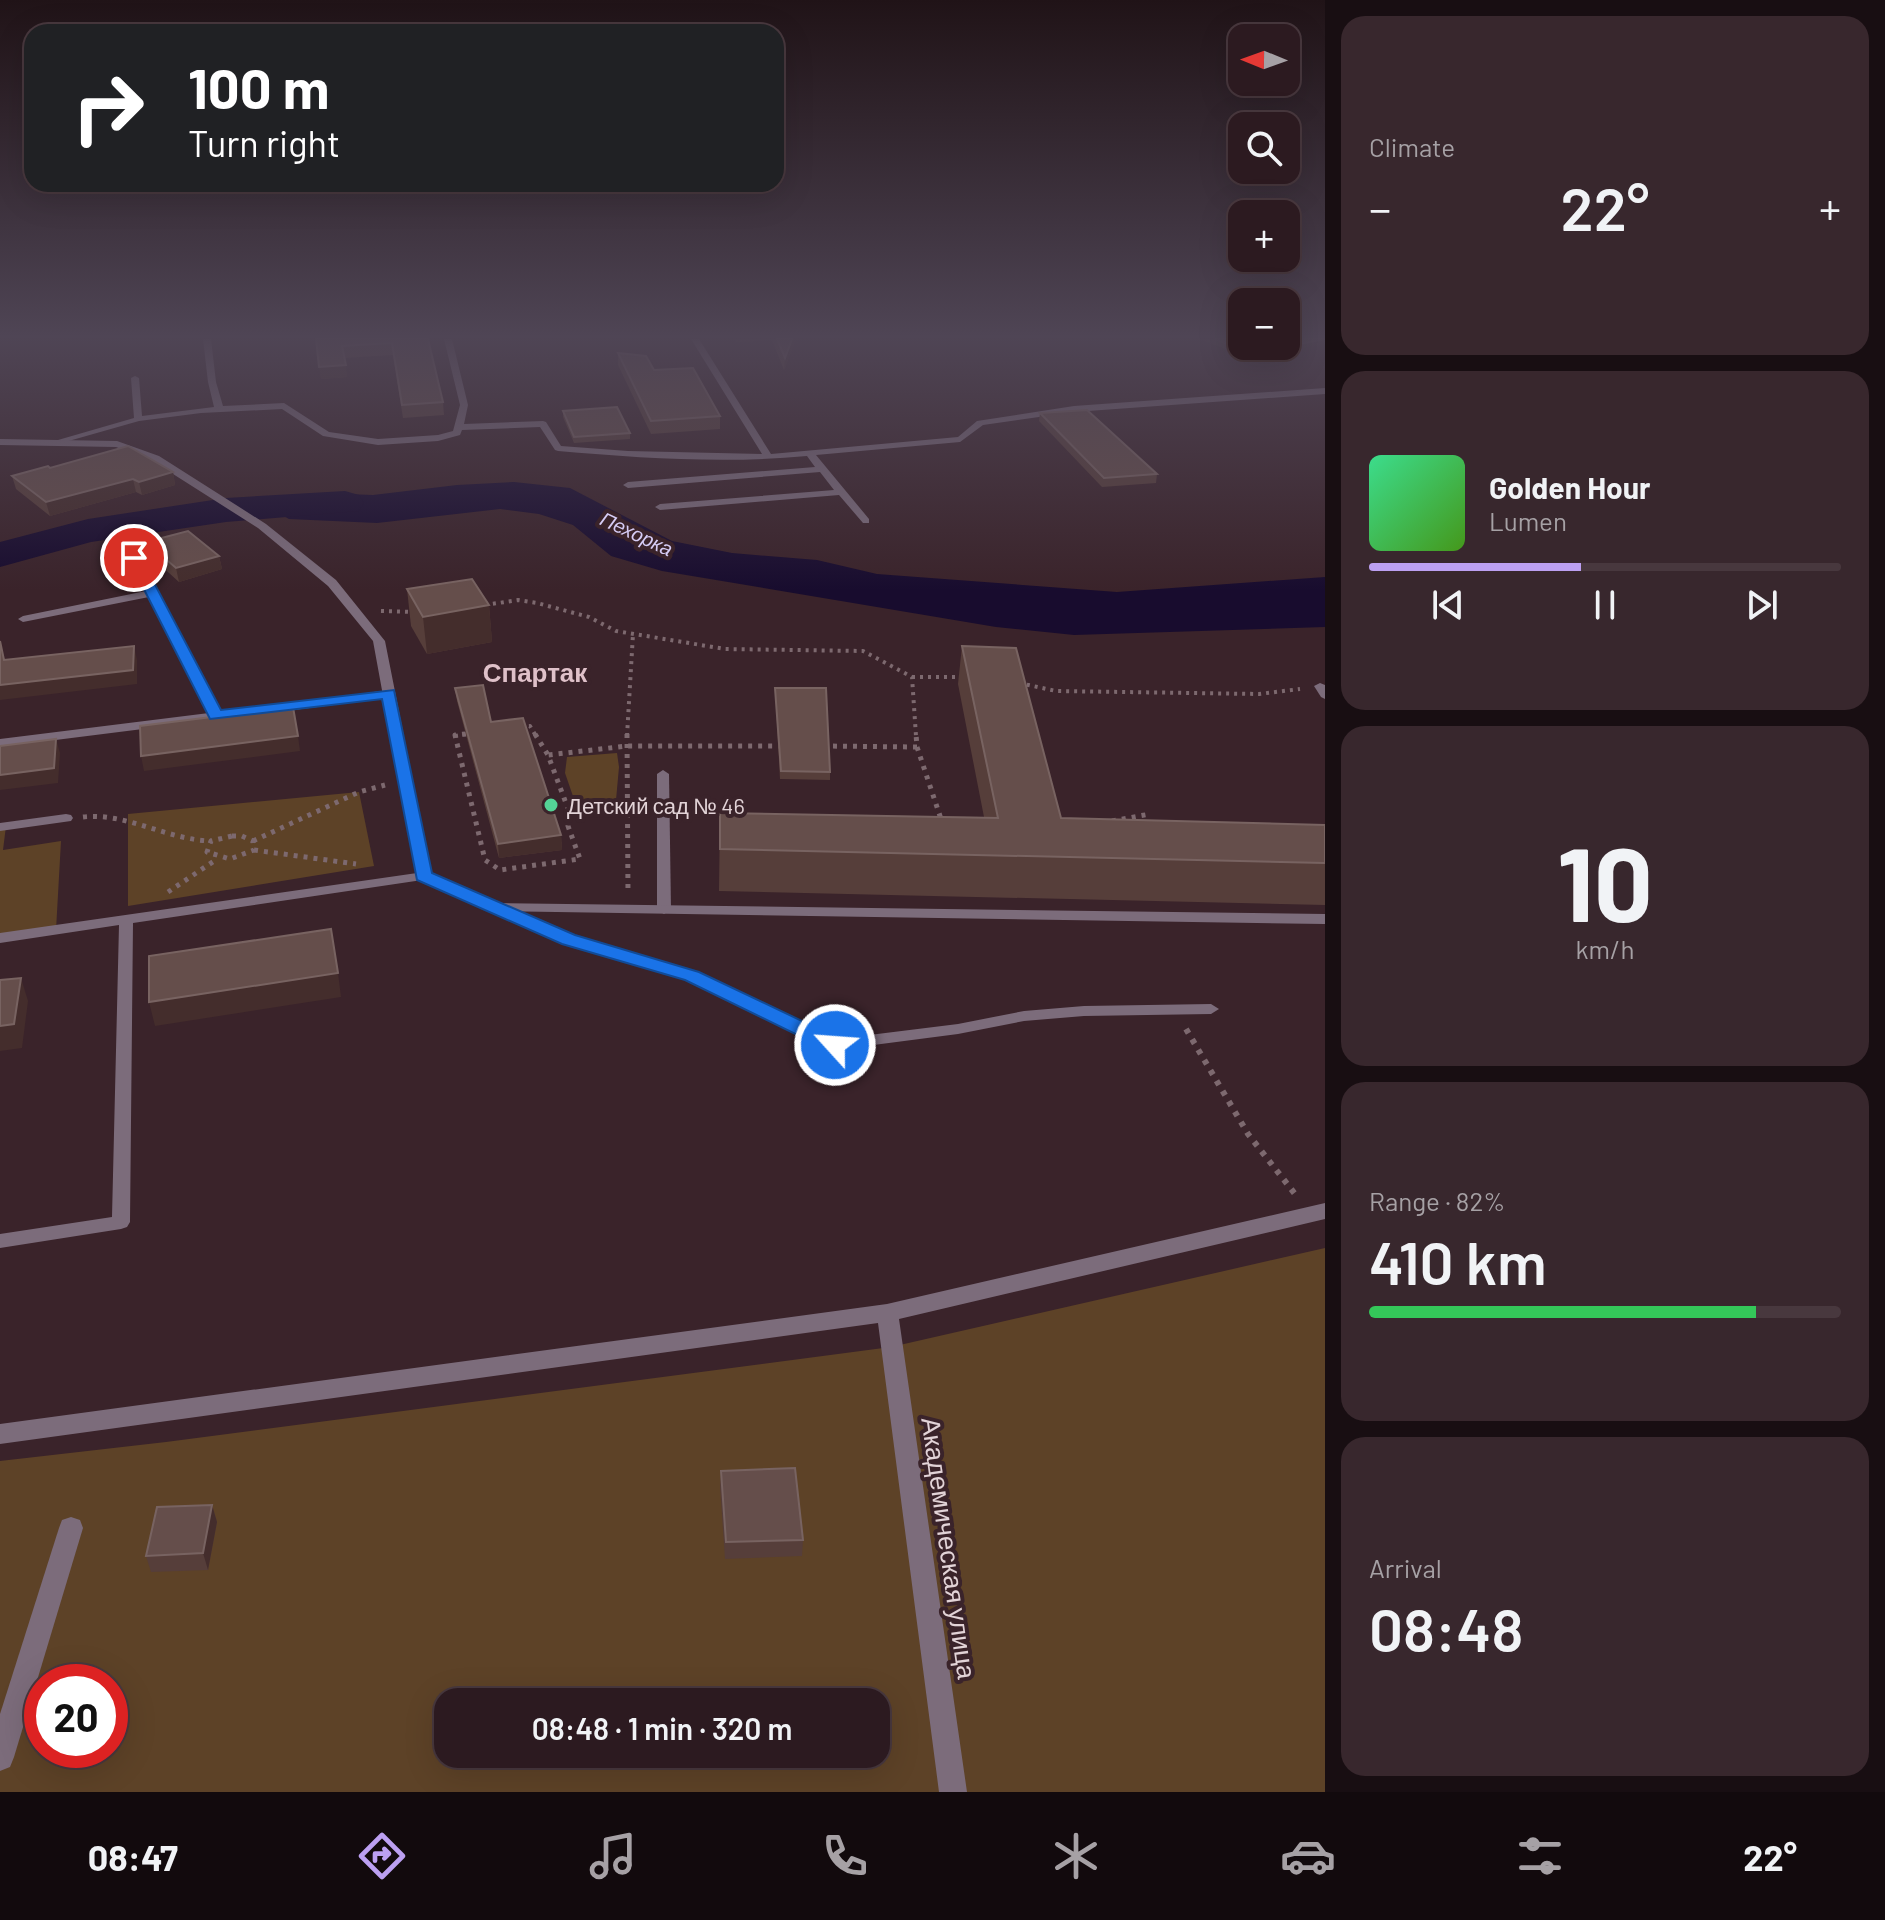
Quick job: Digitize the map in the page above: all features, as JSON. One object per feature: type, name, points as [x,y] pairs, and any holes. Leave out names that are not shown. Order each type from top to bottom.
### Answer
[{"type":"street","points":[[0,442],[117,444],[155,458],[262,526],[332,583],[379,641],[424,876],[493,908],[1325,919]]},
{"type":"street","points":[[0,1434],[887,1313],[1319,1213]]},
{"type":"street","name":"Академическая улица","points":[[887,1313],[953,1792]]},
{"type":"street","points":[[0,1757],[71,1528]]},
{"type":"lane","points":[[61,442],[126,423]]},
{"type":"lane","points":[[309,423],[326,434],[378,442],[438,438],[457,433],[460,423]]},
{"type":"lane","points":[[747,423],[768,457]]},
{"type":"lane","points":[[459,427],[543,424],[558,448],[628,454],[768,457],[960,439],[983,423]]},
{"type":"lane","points":[[809,453],[866,521]]},
{"type":"lane","points":[[628,485],[822,469]]},
{"type":"lane","points":[[660,507],[841,492]]},
{"type":"lane","points":[[134,558],[216,716]]},
{"type":"lane","points":[[23,619],[153,593]]},
{"type":"lane","points":[[0,743],[389,694]]},
{"type":"lane","points":[[663,774],[664,910]]},
{"type":"lane","points":[[0,827],[66,818]]},
{"type":"lane","points":[[0,938],[424,876]]},
{"type":"lane","points":[[493,908],[568,939],[692,976],[835,1045],[958,1029],[1024,1016],[1084,1011],[1211,1009]]},
{"type":"lane","points":[[0,1241],[121,1222],[126,919]]},
{"type":"path","points":[[473,606],[527,602],[589,617],[616,631],[633,634],[725,649],[863,651],[912,677],[966,677]]},
{"type":"path","points":[[349,605],[372,611],[426,612]]},
{"type":"path","points":[[629,910],[627,746],[633,634]]},
{"type":"path","points":[[912,677],[917,747],[942,822]]},
{"type":"path","points":[[1005,680],[1056,691],[1259,694],[1323,690]]},
{"type":"path","points":[[485,732],[455,735],[485,860],[500,870],[580,859],[568,826],[570,814],[548,755],[530,726],[515,728]]},
{"type":"path","points":[[548,755],[627,746],[791,746]]},
{"type":"path","points":[[823,746],[917,747]]},
{"type":"path","points":[[253,841],[359,792]]},
{"type":"path","points":[[570,814],[616,808]]},
{"type":"path","points":[[1106,822],[1150,814]]},
{"type":"path","points":[[66,818],[100,815],[211,841],[234,834],[246,836],[253,841],[254,850]]},
{"type":"path","points":[[211,841],[207,852],[217,859],[234,860],[254,850],[359,864]]},
{"type":"path","points":[[165,893],[217,859]]},
{"type":"path","points":[[1176,1011],[1248,1134],[1319,1213]]},
{"type":"shaded area","points":[[617,753],[616,800],[576,805],[565,773],[567,757]]},
{"type":"shaded area","points":[[359,792],[374,866],[128,906],[128,814]]},
{"type":"shaded area","points":[[6,826],[3,850],[61,841],[56,930],[0,938],[0,827]]},
{"type":"shaded area","points":[[1325,1248],[1325,1792],[0,1792],[0,1461],[891,1347]]},
{"type":"water","points":[[514,482],[570,488],[672,541],[732,553],[817,560],[877,574],[1117,592],[1325,577],[1325,627],[1074,635],[996,627],[662,571],[611,556],[573,525],[539,514],[500,509],[377,523],[289,519],[259,502],[320,493],[373,495]]},
{"type":"building","points":[[568,423],[625,423],[630,433],[574,437]]},
{"type":"building","points":[[1049,423],[1101,423],[1157,474],[1104,478]]},
{"type":"building","points":[[128,446],[173,472],[46,502],[12,476],[50,468]]},
{"type":"building","points":[[188,531],[219,556],[176,568],[146,542]]},
{"type":"building","points":[[472,579],[489,605],[423,617],[407,589]]},
{"type":"building","points":[[0,641],[4,660],[134,646],[133,670],[0,685]]},
{"type":"building","points":[[962,646],[1016,648],[1061,818],[1325,825],[1325,863],[720,849],[720,813],[998,818]]},
{"type":"building","points":[[483,685],[491,722],[523,718],[561,835],[498,844],[455,688]]},
{"type":"building","points":[[775,688],[826,688],[830,772],[781,771]]},
{"type":"building","points":[[293,707],[298,736],[141,756],[140,726]]},
{"type":"building","points":[[56,739],[54,768],[0,775],[0,746]]},
{"type":"building","points":[[331,929],[338,973],[149,1002],[149,956]]},
{"type":"building","points":[[21,978],[14,1024],[0,1026],[0,980]]},
{"type":"building","points":[[795,1468],[803,1540],[726,1542],[721,1471]]},
{"type":"building","points":[[212,1505],[203,1553],[146,1556],[157,1507]]},
{"type":"waterway","name":"Пехорка","points":[[0,555],[88,531],[226,510],[345,503]]},
{"type":"place","name":"Детский сад № 46","points":[[551,805]]},
{"type":"district","name":"Спартак","points":[[535,671]]},
{"type":"route","points":[[134,558],[216,716],[389,694],[424,876],[568,939],[692,976],[835,1045]]}]
